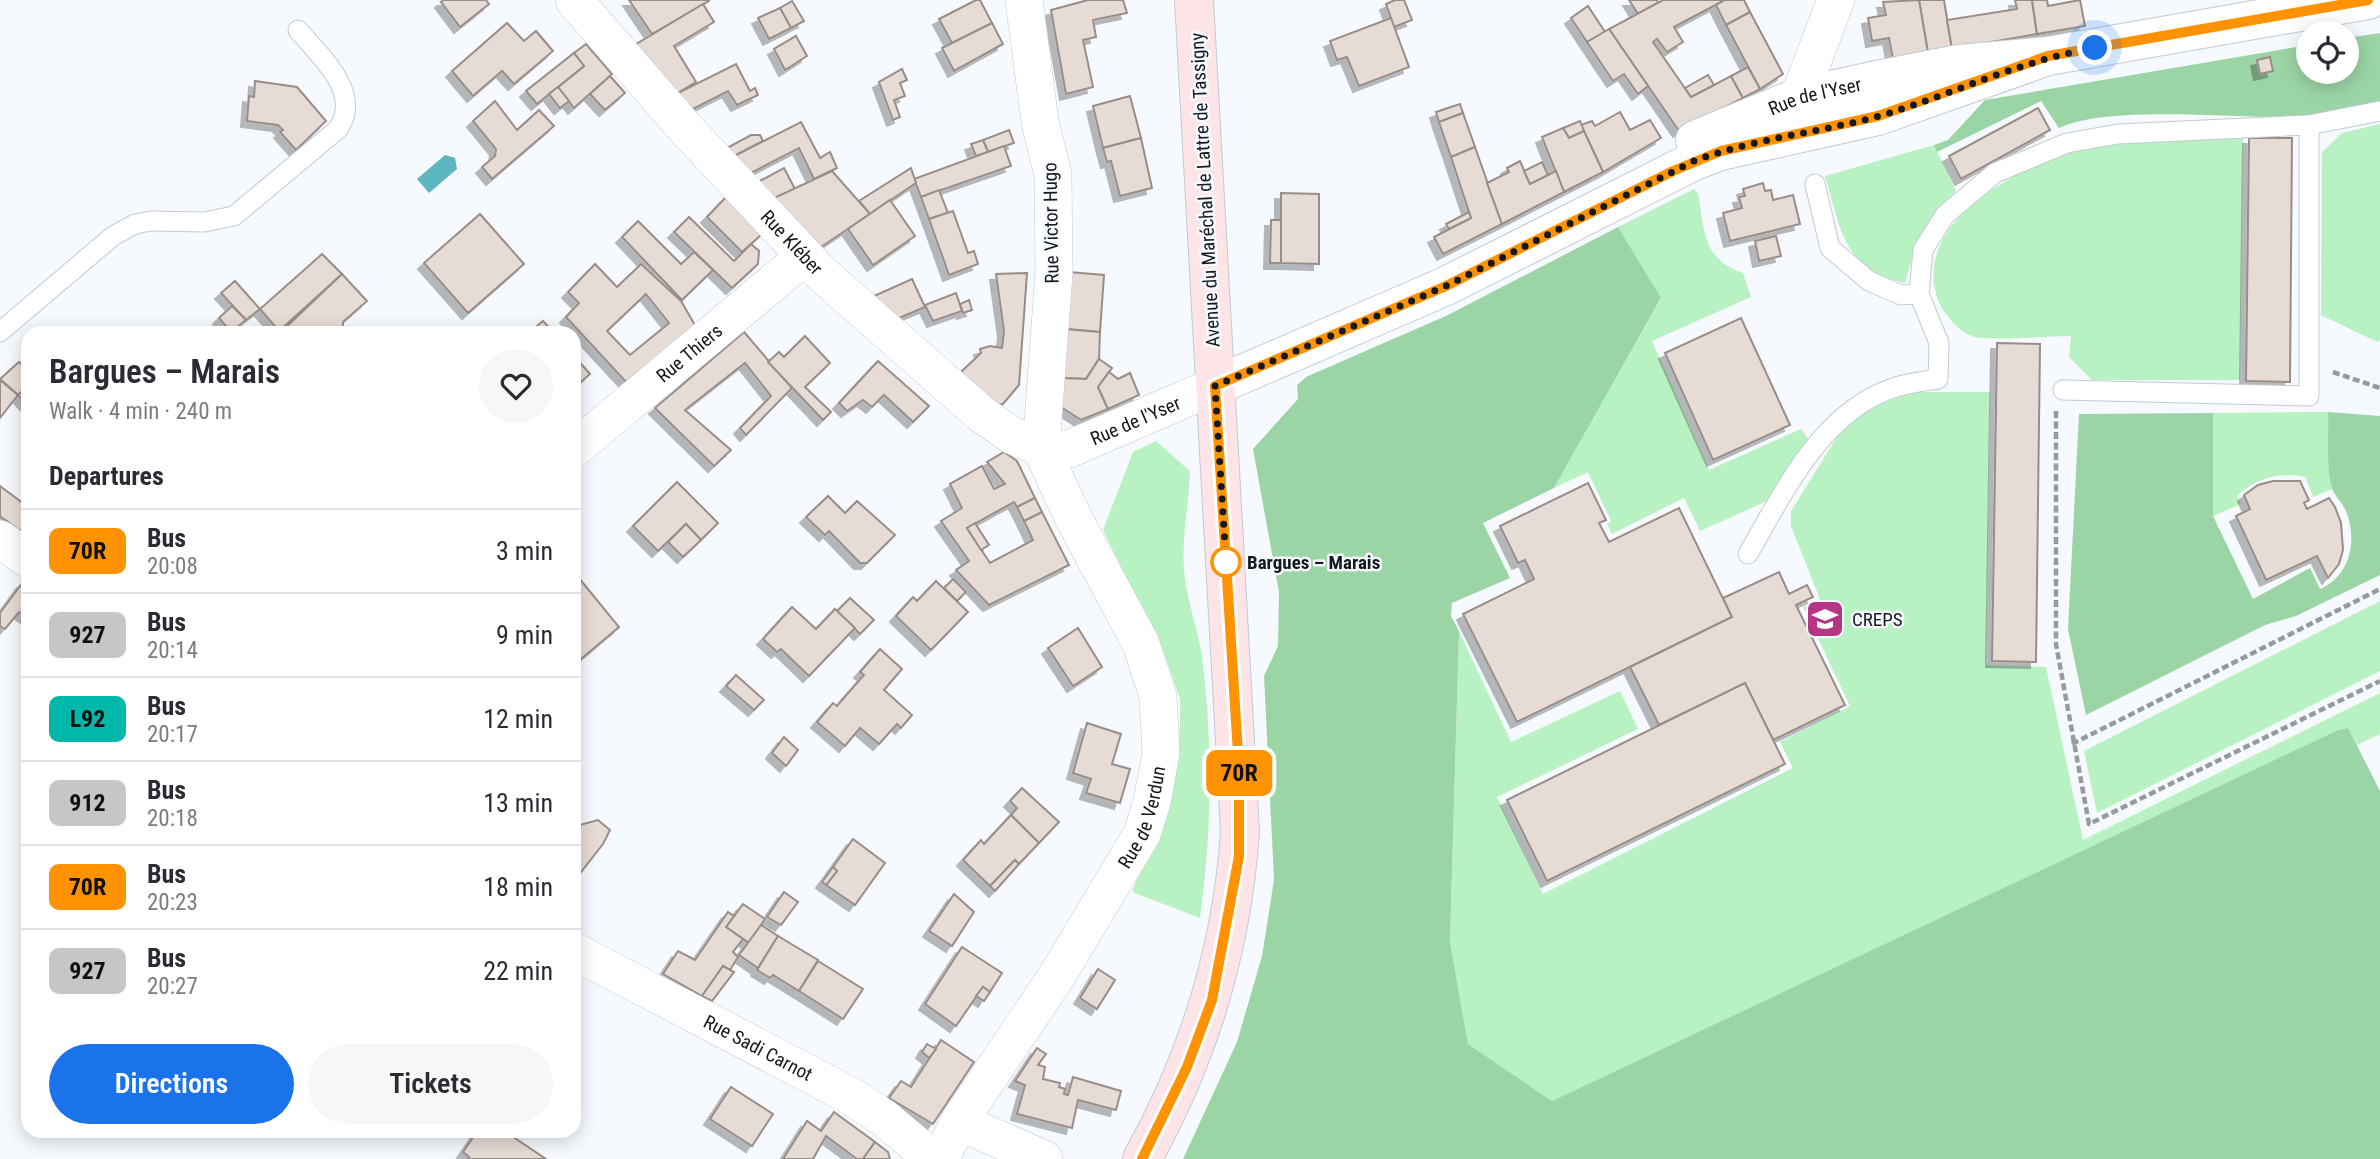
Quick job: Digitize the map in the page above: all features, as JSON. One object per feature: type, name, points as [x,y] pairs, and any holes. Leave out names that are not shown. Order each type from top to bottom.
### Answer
[{"type":"main road","name":"Avenue du Maréchal de Lattre de Tassigny","points":[[1142,1159],[1187,1067],[1212,1000],[1239,856],[1239,769],[1194,0]]},
{"type":"street","name":"Rue Kléber","points":[[574,0],[686,129],[849,299],[995,425],[1041,448]]},
{"type":"street","name":"Rue Victor Hugo","points":[[1024,0],[1040,122],[1053,175],[1054,273],[1041,448]]},
{"type":"street","points":[[1799,135],[1799,97],[1836,0]]},
{"type":"street","name":"Rue de l'Yser","points":[[1608,204],[1685,146],[1733,122],[1799,97],[1959,64],[2048,56],[2316,5],[2368,0]]},
{"type":"street","name":"Rue de l'Yser","points":[[1041,448],[1069,449],[1079,446],[1446,286],[1673,171],[1721,151],[1878,116],[2048,56]]},
{"type":"street","name":"Rue Thiers","points":[[581,443],[805,256]]},
{"type":"street","name":"Rue de Verdun","points":[[940,1159],[959,1122],[1058,974],[1142,834],[1152,802],[1161,752],[1158,696],[1141,644],[1073,517],[1041,448]]},
{"type":"street","points":[[0,539],[21,554]]},
{"type":"street","name":"Rue Sadi Carnot","points":[[581,955],[851,1096],[933,1159]]},
{"type":"street","points":[[959,1122],[1044,1159]]},
{"type":"lane","points":[[0,332],[113,236],[135,224],[151,221],[204,222],[234,216],[338,129],[345,112],[342,88],[298,30]]},
{"type":"lane","points":[[1748,554],[1819,440],[1854,409],[1894,387],[1938,379],[1939,343],[1919,294],[1923,250],[1945,215],[1995,173],[2067,143],[2118,134],[2309,125],[2380,111]]},
{"type":"lane","points":[[2063,390],[2309,397],[2309,125]]},
{"type":"lane","points":[[1815,184],[1830,248],[1869,281],[1901,295],[1919,294]]},
{"type":"path","points":[[2309,363],[2380,388]]},
{"type":"path","points":[[2063,390],[2056,407],[2056,644],[2089,824],[2380,681]]},
{"type":"path","points":[[2073,744],[2380,589]]},
{"type":"green space","points":[[2380,33],[2380,102],[2310,116],[2142,114],[2110,116],[2059,128],[2041,101],[1937,152],[1934,145],[1948,140],[1985,100],[2296,47],[2296,84],[2359,84],[2359,36]]},
{"type":"green space","points":[[2380,124],[2380,340],[2377,342],[2321,315],[2322,152],[2342,133]]},
{"type":"green space","points":[[2243,137],[2240,380],[2092,380],[2069,357],[2071,336],[1975,337],[1948,317],[1938,300],[1934,274],[1938,251],[1949,230],[1966,211],[2008,179],[2053,158],[2099,145],[2147,140]]},
{"type":"green space","points":[[1934,145],[1956,191],[1923,232],[1905,283],[1869,269],[1857,258],[1841,229],[1825,176]]},
{"type":"green space","points":[[1694,189],[1698,194],[1705,232],[1713,252],[1730,267],[1743,273],[1751,297],[1652,341],[1709,470],[1801,429],[1809,440],[1776,497],[1700,531],[1684,498],[1612,534],[1607,524],[1611,521],[1588,472],[1554,488],[1661,299],[1618,227]]},
{"type":"green space","points":[[1618,227],[1661,298],[1554,488],[1483,523],[1510,578],[1452,603],[1451,616],[1459,631],[1450,942],[1468,1044],[1552,1101],[2338,730],[2348,728],[2380,791],[2380,1159],[1183,1159],[1237,1042],[1262,956],[1274,880],[1264,676],[1278,646],[1279,592],[1253,449],[1298,399],[1297,385],[1306,377],[1448,315]]},
{"type":"green space","points":[[1912,392],[1990,392],[1986,665],[2046,667],[2083,840],[2380,693],[2380,734],[2357,745],[2348,728],[2338,730],[1552,1101],[1468,1044],[1450,942],[1459,631],[1511,742],[1620,691],[1638,729],[1497,797],[1543,894],[1793,768],[1780,742],[1850,706],[1803,607],[1820,599],[1791,526],[1791,511],[1842,429],[1873,407]]},
{"type":"green space","points":[[2328,412],[2332,489],[2313,497],[2305,477],[2286,475],[2268,478],[2237,496],[2241,504],[2213,516],[2213,413]]},
{"type":"green space","points":[[2328,412],[2380,416],[2380,575],[2296,616],[2265,625],[2086,715],[2068,629],[2079,414],[2213,413],[2213,516],[2253,599],[2310,568],[2320,589],[2338,576],[2345,567],[2351,545],[2350,522],[2330,480]]},
{"type":"green space","points":[[1156,441],[1190,471],[1184,565],[1206,689],[1210,787],[1200,918],[1132,892],[1173,794],[1180,729],[1180,699],[1164,653],[1103,530],[1133,452]]},
{"type":"green space","points":[[2380,601],[2380,671],[2097,813],[2084,751]]},
{"type":"water","points":[[445,155],[455,158],[457,169],[429,193],[417,179]]},
{"type":"building","points":[[486,0],[489,4],[460,27],[441,2]]},
{"type":"building","points":[[629,0],[709,0],[709,1],[652,34]]},
{"type":"building","points":[[980,0],[992,23],[952,43],[939,19]]},
{"type":"building","points":[[1088,0],[1123,0],[1127,13],[1093,20],[1096,37],[1083,40],[1093,87],[1066,94],[1051,10]]},
{"type":"building","points":[[1404,0],[1412,20],[1394,27],[1386,4]]},
{"type":"building","points":[[1629,0],[1657,0],[1658,3],[1638,14]]},
{"type":"building","points":[[1663,0],[1725,0],[1674,27],[1683,42],[1667,52],[1657,39],[1653,42],[1691,97],[1731,76],[1743,98],[1679,131],[1609,29]]},
{"type":"building","points":[[1725,0],[1744,0],[1750,12],[1726,25],[1716,5]]},
{"type":"building","points":[[1919,0],[1944,0],[1952,49],[1928,53]]},
{"type":"building","points":[[1919,0],[1928,53],[1893,59],[1889,38],[1872,41],[1868,18],[1886,15],[1883,2]]},
{"type":"building","points":[[2015,0],[2032,0],[2037,34],[1952,49],[1947,20],[2017,9]]},
{"type":"building","points":[[2032,0],[2047,0],[2048,6],[2080,0],[2085,26],[2037,34]]},
{"type":"building","points":[[792,1],[804,21],[791,28],[780,8]]},
{"type":"building","points":[[703,4],[714,22],[674,46],[696,82],[676,94],[633,46]]},
{"type":"building","points":[[1588,6],[1605,32],[1587,42],[1571,18]]},
{"type":"building","points":[[780,8],[791,28],[769,39],[758,18]]},
{"type":"building","points":[[1750,12],[1783,74],[1760,89],[1726,25]]},
{"type":"building","points":[[1391,18],[1409,67],[1359,86],[1347,57],[1337,60],[1330,41]]},
{"type":"building","points":[[507,23],[524,41],[536,31],[553,51],[514,84],[502,71],[473,96],[452,71]]},
{"type":"building","points":[[992,23],[1003,44],[954,71],[942,48]]},
{"type":"building","points":[[1609,29],[1648,86],[1638,94],[1624,74],[1613,81],[1587,42]]},
{"type":"building","points":[[796,36],[807,56],[785,70],[774,49]]},
{"type":"building","points":[[586,44],[612,74],[574,108],[558,87],[584,66],[574,53]]},
{"type":"building","points":[[574,53],[584,66],[537,104],[526,91]]},
{"type":"building","points":[[2270,57],[2273,71],[2260,74],[2257,60]]},
{"type":"building","points":[[736,64],[750,91],[755,88],[758,95],[737,105],[728,91],[691,110],[676,94]]},
{"type":"building","points":[[1748,67],[1760,89],[1743,98],[1731,76]]},
{"type":"building","points":[[902,69],[907,80],[900,83],[905,96],[894,100],[900,117],[893,120],[879,82]]},
{"type":"building","points":[[1708,75],[1714,85],[1691,97],[1685,88]]},
{"type":"building","points":[[610,76],[625,93],[605,110],[590,94]]},
{"type":"building","points":[[255,81],[297,87],[326,121],[296,150],[280,132],[283,130],[278,125],[247,121],[249,96],[254,97]]},
{"type":"building","points":[[558,87],[569,101],[560,108],[549,94]]},
{"type":"building","points":[[1130,96],[1141,138],[1103,148],[1093,106]]},
{"type":"building","points":[[495,101],[517,130],[539,110],[554,126],[492,179],[482,167],[495,156],[496,149],[473,121]]},
{"type":"building","points":[[1460,104],[1463,113],[1439,122],[1436,112]]},
{"type":"building","points":[[2038,108],[2050,130],[1961,179],[1949,156]]},
{"type":"building","points":[[1620,112],[1630,130],[1650,120],[1661,138],[1603,172],[1581,125],[1592,121],[1595,126]]},
{"type":"building","points":[[1463,113],[1475,147],[1451,157],[1439,122]]},
{"type":"building","points":[[1580,121],[1584,131],[1569,138],[1563,128]]},
{"type":"building","points":[[801,122],[820,158],[830,152],[837,168],[814,179],[799,148],[747,175],[732,157]]},
{"type":"building","points":[[1563,128],[1569,138],[1584,131],[1603,172],[1564,192],[1542,137]]},
{"type":"building","points":[[1009,130],[1014,143],[988,152],[983,140]]},
{"type":"building","points":[[751,135],[760,135],[763,141],[732,157],[725,149]]},
{"type":"building","points":[[1141,138],[1152,188],[1120,196],[1111,161],[1107,162],[1103,148]]},
{"type":"building","points":[[2249,138],[2292,138],[2290,382],[2246,381]]},
{"type":"building","points":[[983,140],[988,152],[976,156],[971,144]]},
{"type":"building","points":[[1004,146],[1011,166],[921,197],[914,179]]},
{"type":"building","points":[[1475,147],[1502,224],[1443,254],[1434,237],[1471,218],[1451,157]]},
{"type":"building","points":[[1520,161],[1530,184],[1556,171],[1564,192],[1502,224],[1487,183],[1509,172],[1507,168]]},
{"type":"building","points":[[1542,162],[1548,175],[1530,184],[1524,171]]},
{"type":"building","points":[[784,168],[795,189],[773,199],[756,183]]},
{"type":"building","points":[[911,168],[916,183],[870,214],[859,201]]},
{"type":"building","points":[[832,171],[870,214],[821,247],[774,198]]},
{"type":"building","points":[[1763,183],[1765,191],[1771,190],[1773,200],[1793,195],[1800,224],[1730,241],[1723,213],[1742,208],[1739,197],[1745,196],[1743,189]]},
{"type":"building","points":[[939,190],[948,213],[929,219],[921,197]]},
{"type":"building","points":[[1281,193],[1319,194],[1319,264],[1281,263]]},
{"type":"building","points":[[726,197],[761,235],[742,252],[707,217]]},
{"type":"building","points":[[890,200],[915,236],[873,265],[848,229]]},
{"type":"building","points":[[953,211],[968,253],[974,251],[978,264],[949,275],[929,219]]},
{"type":"building","points":[[1469,212],[1471,218],[1449,229],[1446,224]]},
{"type":"building","points":[[480,214],[524,264],[468,313],[424,263]]},
{"type":"building","points":[[689,217],[734,261],[751,244],[759,251],[758,264],[732,288],[674,232]]},
{"type":"building","points":[[1271,220],[1281,220],[1281,263],[1270,263]]},
{"type":"building","points":[[638,221],[681,264],[694,252],[713,270],[682,300],[622,237]]},
{"type":"building","points":[[1776,236],[1781,256],[1759,261],[1755,241]]},
{"type":"building","points":[[322,254],[342,274],[285,326],[275,326],[260,309]]},
{"type":"building","points":[[595,264],[617,287],[641,264],[681,301],[696,327],[626,382],[581,333],[581,326],[574,326],[566,317],[579,303],[568,292]],"holes":[[[646,294],[669,323],[630,355],[607,331]]]},
{"type":"building","points":[[1069,272],[1104,275],[1100,332],[1065,329]]},
{"type":"building","points":[[1027,273],[1019,385],[1003,404],[995,405],[960,373],[981,353],[980,349],[990,346],[1002,348],[1004,331],[996,274]]},
{"type":"building","points":[[342,274],[367,301],[343,322],[343,326],[287,326]]},
{"type":"building","points":[[912,279],[925,307],[899,318],[874,296]]},
{"type":"building","points":[[235,281],[260,309],[246,320],[221,293]]},
{"type":"building","points":[[956,293],[962,311],[933,321],[925,305]]},
{"type":"building","points":[[969,300],[972,310],[963,313],[960,304]]},
{"type":"building","points":[[232,306],[246,320],[238,326],[226,326],[219,318]]},
{"type":"building","points":[[1741,318],[1790,425],[1713,460],[1665,353]]},
{"type":"building","points":[[1065,329],[1100,332],[1099,359],[1086,379],[1062,378]]},
{"type":"building","points":[[744,332],[792,388],[746,435],[740,428],[771,396],[745,363],[685,410],[731,450],[714,466],[655,408]]},
{"type":"building","points":[[805,336],[830,363],[805,387],[831,412],[823,420],[768,362],[779,352],[784,357]]},
{"type":"building","points":[[1997,343],[2040,344],[2036,662],[1992,661]]},
{"type":"building","points":[[1099,359],[1112,368],[1098,387],[1108,409],[1081,420],[1061,407],[1062,378],[1086,379]]},
{"type":"building","points":[[878,361],[929,406],[913,422],[884,395],[872,407],[863,400],[847,411],[839,403]]},
{"type":"building","points":[[19,362],[21,364],[21,392],[18,395],[0,379]]},
{"type":"building","points":[[581,364],[590,374],[581,382]]},
{"type":"building","points":[[1109,372],[1118,379],[1130,373],[1139,395],[1108,409],[1098,387]]},
{"type":"building","points":[[0,380],[18,395],[0,418]]},
{"type":"building","points":[[1004,452],[1017,461],[1035,498],[1017,507],[1014,502],[967,528],[990,563],[1033,540],[1024,521],[1042,512],[1069,565],[989,605],[956,570],[969,561],[941,521],[962,508],[950,484],[982,466],[994,489],[1005,484],[987,462]]},
{"type":"building","points":[[2273,481],[2300,481],[2309,500],[2304,503],[2307,509],[2329,498],[2335,507],[2341,523],[2343,550],[2339,564],[2328,578],[2317,556],[2266,580],[2236,516],[2250,509],[2244,495],[2258,485]]},
{"type":"building","points":[[677,482],[718,523],[701,540],[686,524],[658,551],[633,526]]},
{"type":"building","points":[[1588,483],[1606,520],[1599,523],[1609,542],[1679,508],[1732,617],[1517,722],[1463,614],[1534,579],[1525,560],[1518,563],[1500,526]]},
{"type":"building","points":[[0,486],[21,502],[21,530],[0,516]]},
{"type":"building","points":[[828,496],[845,513],[857,501],[895,535],[867,563],[860,563],[829,531],[825,535],[806,517]]},
{"type":"building","points":[[1035,498],[1042,512],[1024,521],[1017,507]]},
{"type":"building","points":[[975,523],[989,545],[981,550],[967,528]]},
{"type":"building","points":[[686,524],[701,540],[683,557],[668,542]]},
{"type":"building","points":[[1779,572],[1789,594],[1807,585],[1813,597],[1796,605],[1845,705],[1773,740],[1745,683],[1659,725],[1630,667],[1732,617],[1723,598]]},
{"type":"building","points":[[953,579],[966,592],[957,601],[944,588]]},
{"type":"building","points":[[581,581],[619,627],[581,659]]},
{"type":"building","points":[[936,581],[968,612],[931,650],[896,616],[913,597],[917,601]]},
{"type":"building","points":[[21,585],[21,613],[19,612],[5,629],[0,626],[0,613]]},
{"type":"building","points":[[850,598],[874,620],[860,634],[837,611]]},
{"type":"building","points":[[792,607],[816,629],[835,609],[855,628],[809,676],[781,649],[777,652],[763,639]]},
{"type":"building","points":[[1078,628],[1102,667],[1073,686],[1048,648]]},
{"type":"building","points":[[880,649],[902,669],[884,690],[912,715],[901,728],[897,724],[879,744],[860,728],[845,746],[817,722],[833,703],[837,706],[864,675],[860,672]]},
{"type":"building","points":[[736,675],[764,700],[754,710],[726,686]]},
{"type":"building","points":[[1745,683],[1785,764],[1547,881],[1507,800]]},
{"type":"building","points":[[1087,723],[1121,734],[1112,764],[1130,769],[1120,803],[1086,793],[1091,779],[1073,773]]},
{"type":"building","points":[[784,737],[798,750],[786,766],[772,753]]},
{"type":"building","points":[[1022,788],[1059,822],[1039,843],[1011,815],[1017,808],[1010,801]]},
{"type":"building","points":[[1011,815],[1039,843],[1019,864],[1015,860],[990,886],[963,860],[981,840],[984,844]]},
{"type":"building","points":[[598,820],[610,830],[603,844],[581,872],[581,825]]},
{"type":"building","points":[[853,839],[885,863],[855,905],[826,885],[837,871],[833,867]]},
{"type":"building","points":[[1015,860],[1019,864],[995,891],[990,886]]},
{"type":"building","points":[[833,867],[837,871],[826,885],[822,882]]},
{"type":"building","points":[[784,892],[798,902],[781,925],[767,917]]},
{"type":"building","points":[[954,894],[974,912],[952,946],[929,931]]},
{"type":"building","points":[[743,904],[765,919],[749,943],[726,927]]},
{"type":"building","points":[[728,912],[734,916],[726,927],[743,939],[733,952],[738,957],[730,970],[723,966],[702,996],[663,974],[678,951],[695,960]]},
{"type":"building","points":[[761,925],[778,936],[758,968],[739,955]]},
{"type":"building","points":[[778,936],[818,960],[799,991],[773,975],[770,978],[757,970]]},
{"type":"building","points":[[962,947],[1002,973],[990,992],[983,987],[956,1026],[925,1004]]},
{"type":"building","points":[[818,961],[863,989],[843,1019],[799,991]]},
{"type":"building","points":[[723,966],[734,972],[712,1001],[702,996]]},
{"type":"building","points":[[1098,969],[1115,980],[1097,1009],[1080,998]]},
{"type":"building","points":[[983,987],[990,992],[984,1001],[976,996]]},
{"type":"building","points":[[941,1040],[974,1062],[933,1124],[889,1098],[901,1081],[911,1087]]},
{"type":"building","points":[[927,1044],[936,1049],[929,1058],[922,1052]]},
{"type":"building","points":[[1037,1048],[1046,1054],[1038,1065],[1045,1067],[1043,1079],[1060,1083],[1059,1087],[1065,1089],[1064,1094],[1068,1095],[1073,1077],[1121,1091],[1116,1110],[1078,1100],[1072,1128],[1017,1114],[1025,1085],[1015,1081]]},
{"type":"building","points":[[731,1087],[773,1114],[752,1146],[710,1119]]},
{"type":"building","points":[[834,1112],[875,1142],[863,1159],[857,1159],[826,1136],[813,1159],[783,1159],[807,1121],[821,1131]]},
{"type":"building","points":[[473,1138],[515,1138],[546,1159],[467,1159],[469,1157],[463,1152]]},
{"type":"building","points":[[875,1142],[888,1152],[890,1159],[863,1159]]},
{"type":"bus line","name":"70R","points":[[1142,1159],[1187,1067],[1212,1000],[1225,945],[1239,856],[1239,769],[1215,386],[1446,286],[1673,171],[1721,151],[1834,128],[1878,116],[2048,56],[2368,0]]},
{"type":"place","name":"Bargues – Marais","points":[[1226,562]]},
{"type":"place","name":"CREPS","points":[[1825,619]]},
{"type":"route","points":[[1226,562],[1215,386],[1446,286],[1694,161],[1721,151],[1834,128],[1878,116],[2048,56],[2095,48]]}]
